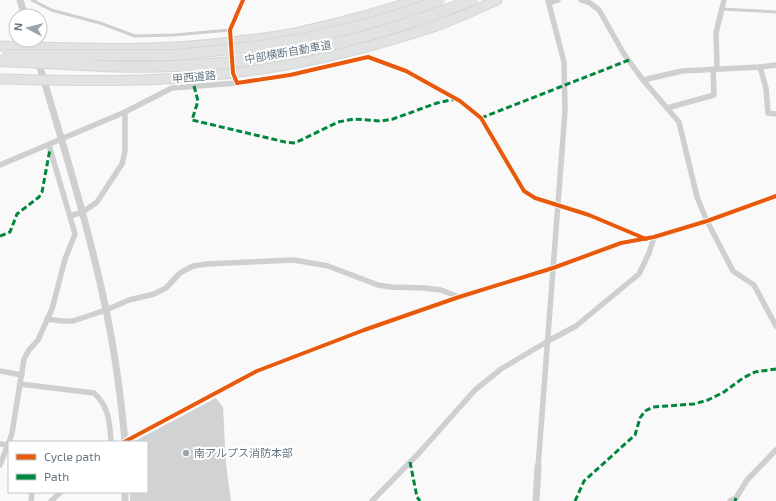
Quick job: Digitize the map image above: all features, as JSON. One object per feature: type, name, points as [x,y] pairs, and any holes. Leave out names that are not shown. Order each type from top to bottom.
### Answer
[{"type":"highway","points":[[48,44],[136,49],[230,42],[302,32],[375,13],[417,0]]},
{"type":"highway","name":"中部横断自動車道","points":[[0,55],[176,55],[261,46],[355,27],[404,13],[440,0]]},
{"type":"highway","name":"中部横断自動車道","points":[[0,61],[175,66],[263,58],[308,50],[358,38],[406,24],[473,0]]},
{"type":"highway","name":"甲西道路","points":[[0,79],[142,80],[233,73],[347,52],[436,26],[497,0]]},
{"type":"street","points":[[237,83],[233,73],[230,30],[243,0]]},
{"type":"street","points":[[536,501],[565,111],[564,62],[548,1],[558,0]]},
{"type":"street","points":[[581,0],[590,1],[599,10],[624,54],[643,80],[679,122],[697,197],[707,222],[733,271],[754,285],[776,326]]},
{"type":"street","points":[[667,108],[714,95],[716,33],[724,0]]},
{"type":"street","points":[[34,48],[83,212],[106,310],[117,377],[125,441]]},
{"type":"street","points":[[0,165],[125,112],[172,88],[237,83],[290,75],[368,58],[406,71],[460,101],[481,118],[524,191],[535,198],[589,215],[646,238]]},
{"type":"street","points":[[643,80],[682,71],[760,68],[776,65]]},
{"type":"street","points":[[760,68],[766,88],[768,114],[776,114]]},
{"type":"street","points":[[70,216],[83,212],[97,202],[122,164],[124,151],[125,112]]},
{"type":"street","points":[[10,441],[24,360],[29,350],[38,340],[48,319],[65,259],[75,234],[49,145]]},
{"type":"street","points":[[127,441],[257,371],[364,330],[553,268],[621,243],[654,237],[707,222],[776,196]]},
{"type":"street","points":[[372,501],[424,448],[475,390],[501,370],[548,341],[576,326],[639,274],[649,253],[654,237]]},
{"type":"street","points":[[48,319],[73,321],[106,310],[129,300],[154,294],[166,288],[180,273],[193,266],[294,260],[328,266],[378,285],[441,290],[459,298]]},
{"type":"street","points":[[0,371],[22,375]]},
{"type":"street","points":[[20,384],[94,393],[101,399],[106,409],[110,424],[111,441]]},
{"type":"street","points":[[0,444],[8,446],[0,465]]},
{"type":"street","points":[[730,501],[736,498],[747,480],[776,450]]},
{"type":"street","points":[[51,501],[60,493]]},
{"type":"lane","points":[[32,0],[52,10],[100,23],[135,36],[174,35],[230,30]]},
{"type":"lane","points":[[722,9],[776,12]]},
{"type":"building","name":"南アルプス消防本部","points":[[216,398],[223,407],[226,464],[231,501],[130,501],[130,493],[148,493],[148,441],[135,441]]},
{"type":"marked path","points":[[481,118],[629,60]]},
{"type":"marked path","points":[[194,86],[198,101],[192,120],[285,142],[295,143],[338,122],[354,119],[381,121],[393,119],[437,103],[456,99]]},
{"type":"marked path","points":[[0,236],[10,232],[17,214],[39,197],[42,192],[50,149]]},
{"type":"marked path","points":[[575,501],[584,481],[635,435],[640,418],[645,411],[653,407],[694,404],[708,400],[724,392],[743,378],[755,372],[776,369]]},
{"type":"marked path","points":[[410,462],[417,497],[420,501]]},
{"type":"cycle path","points":[[243,0],[230,30],[233,73],[237,83],[290,75],[368,57],[406,71],[460,101],[481,118],[524,191],[535,198],[589,215],[646,239]]},
{"type":"cycle path","points":[[126,441],[257,371],[364,330],[459,297],[553,268],[621,243],[654,237],[707,221],[776,196]]},
{"type":"place","name":"南アルプス消防本部","points":[[186,453]]}]
